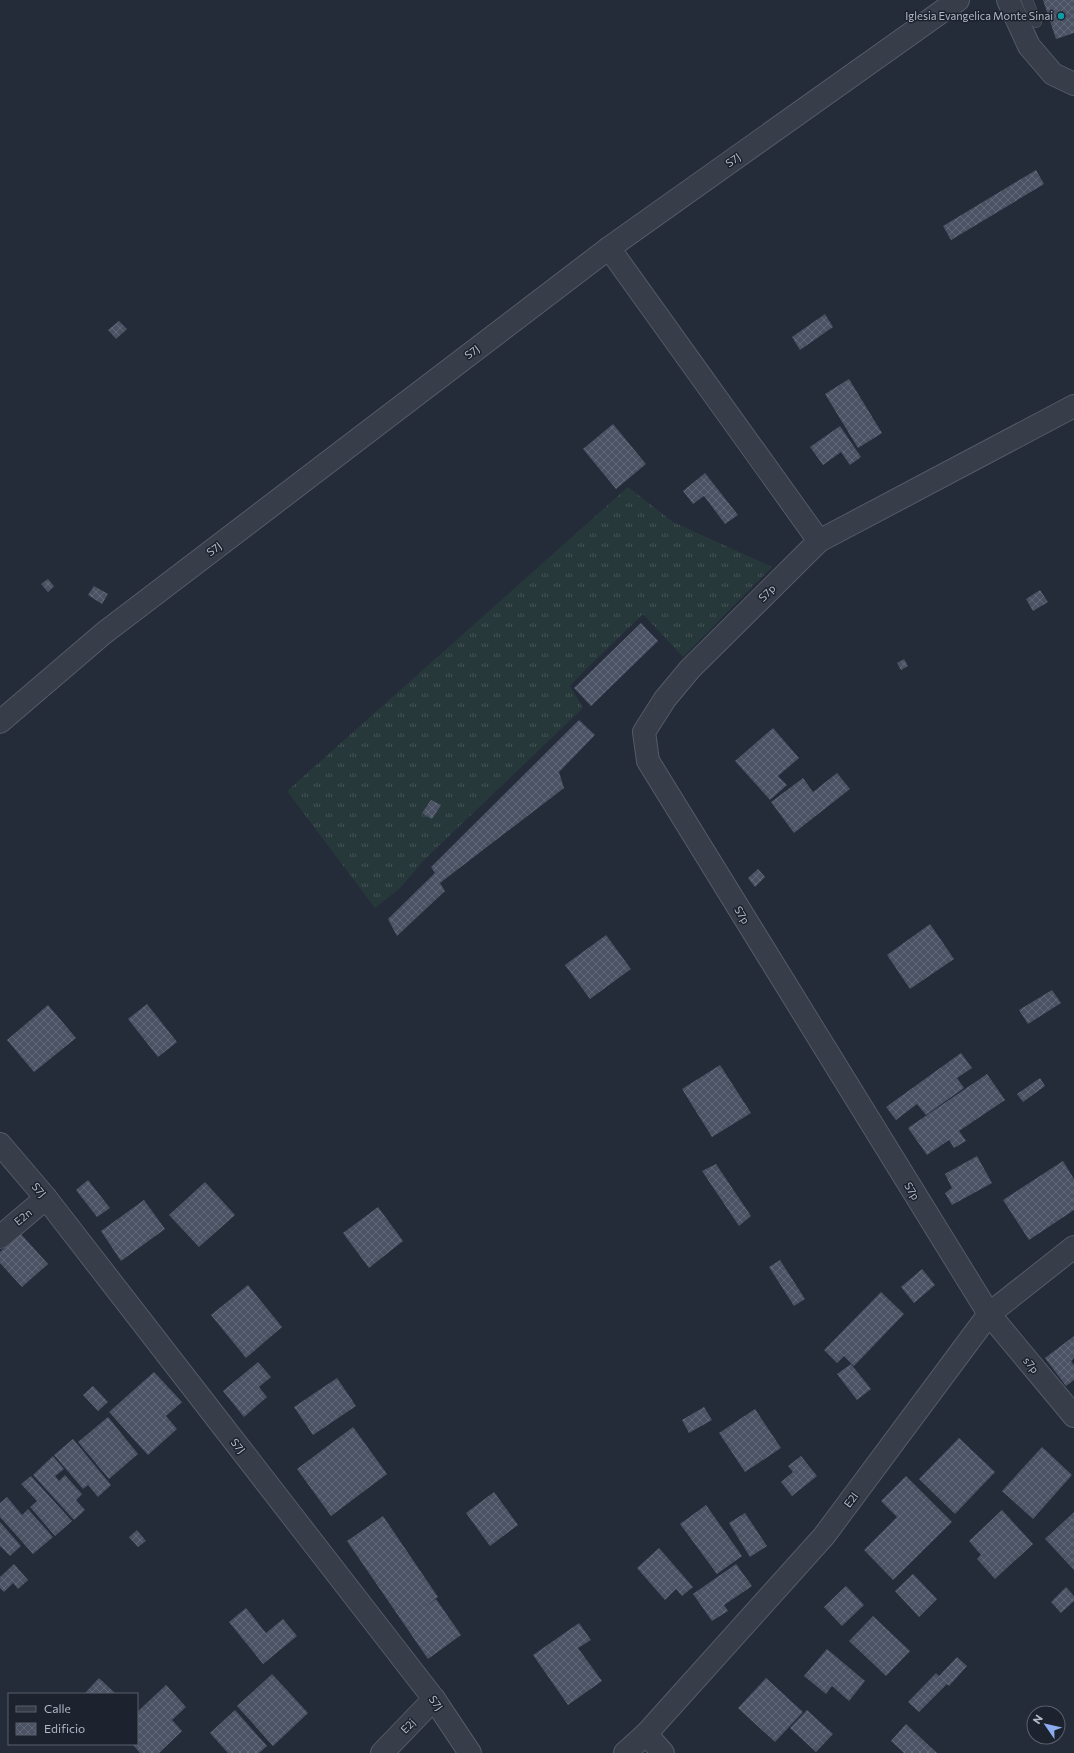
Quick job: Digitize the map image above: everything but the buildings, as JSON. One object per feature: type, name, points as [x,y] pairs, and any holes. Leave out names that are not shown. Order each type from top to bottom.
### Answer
[{"type":"street","name":"S7J","points":[[0,722],[104,633],[609,248],[958,0]]},
{"type":"street","points":[[1008,0],[1029,46],[1053,74],[1074,84]]},
{"type":"street","points":[[609,248],[819,541]]},
{"type":"street","name":"S7p","points":[[989,1314],[648,761],[644,732],[665,699],[690,669],[819,541],[1074,406]]},
{"type":"street","name":"S7J","points":[[0,1144],[46,1198],[434,1699],[470,1753]]},
{"type":"street","name":"E2n","points":[[0,1236],[46,1198]]},
{"type":"street","name":"E2l","points":[[625,1753],[646,1734],[824,1536],[989,1314],[1074,1247]]},
{"type":"street","name":"s7p","points":[[989,1314],[1074,1416]]},
{"type":"street","name":"E2j","points":[[382,1753],[434,1699]]},
{"type":"street","points":[[646,1734],[663,1753]]},
{"type":"lane","points":[[1027,0],[1036,22]]},
{"type":"green space","points":[[628,487],[673,522],[772,567],[683,657],[643,614],[570,686],[583,708],[424,860],[400,888],[375,908],[287,791]]},
{"type":"place","name":"Iglesia Evangelica Monte Sinai","points":[[1061,16]]}]
